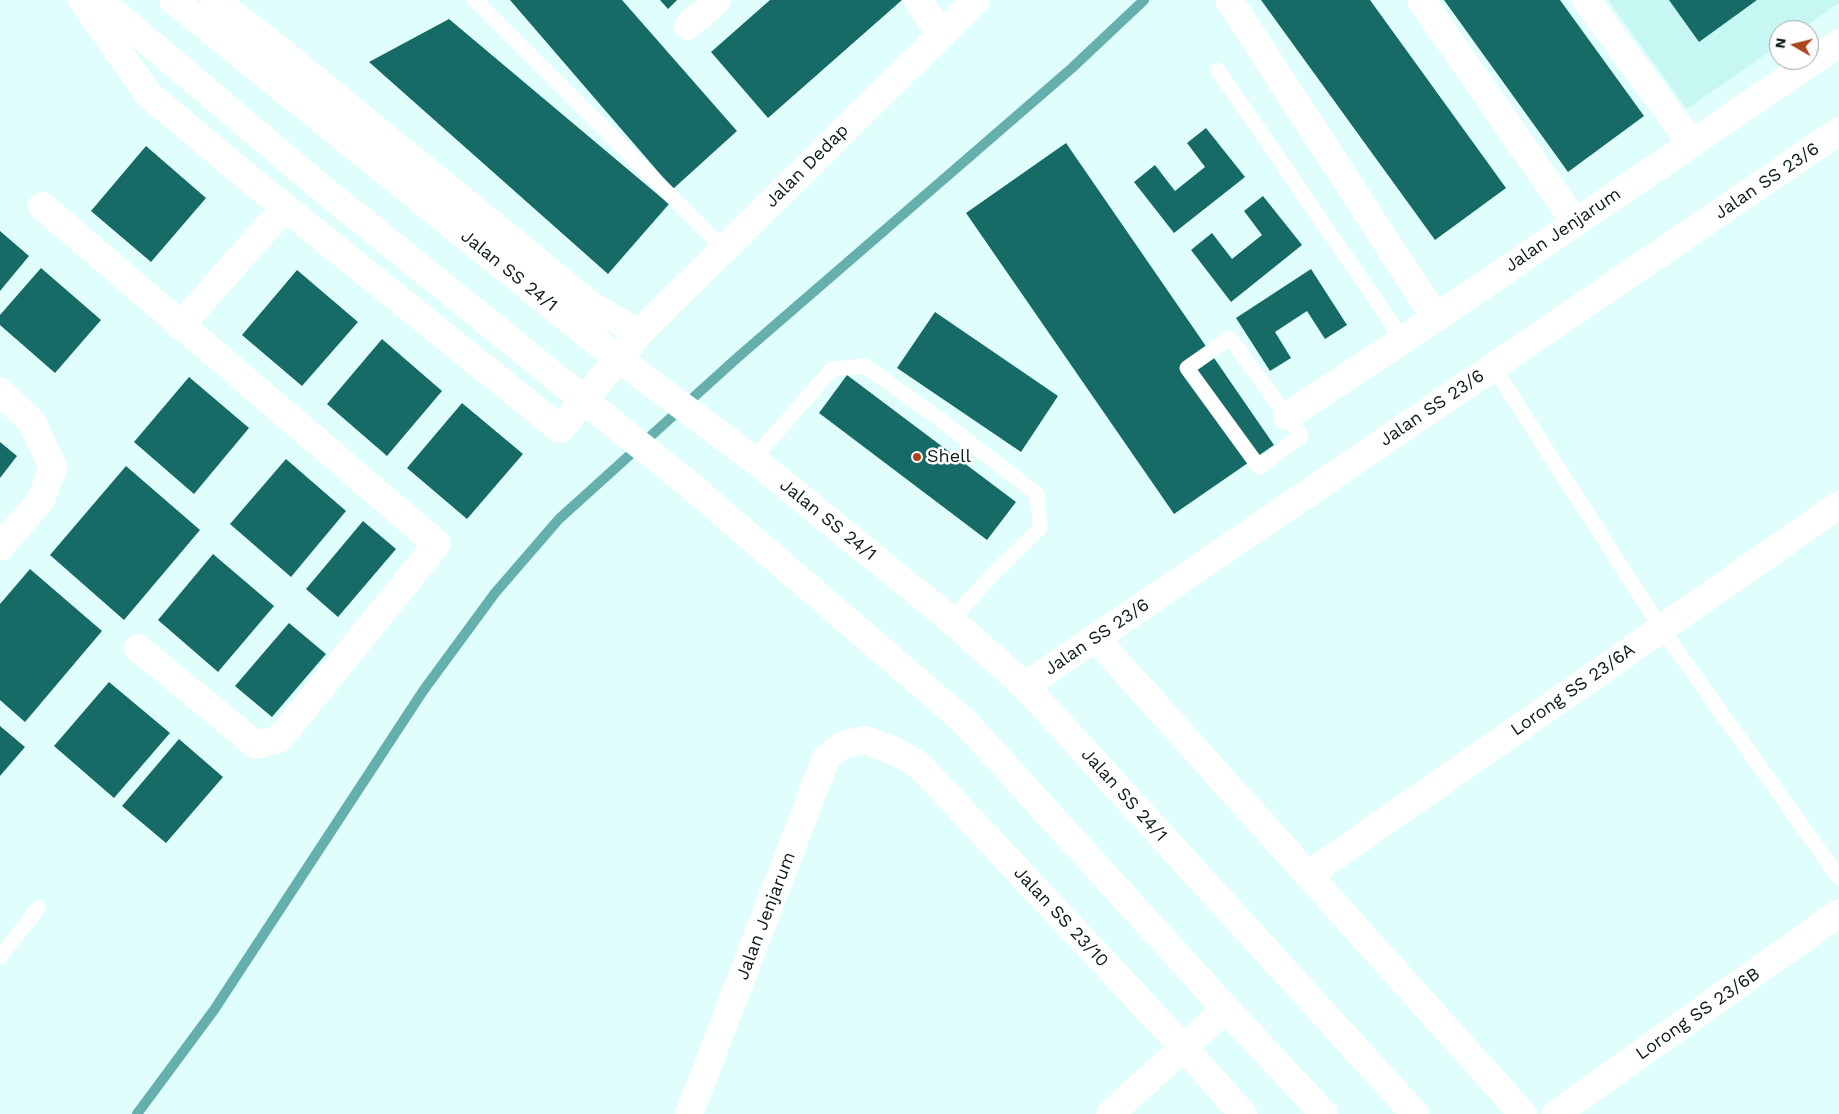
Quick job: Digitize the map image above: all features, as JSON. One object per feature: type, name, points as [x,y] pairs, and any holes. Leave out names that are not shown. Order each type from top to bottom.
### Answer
[{"type":"street","points":[[82,0],[148,94],[285,206],[180,326]]},
{"type":"street","points":[[99,0],[319,186],[692,487],[966,722],[1226,1009],[1324,1114]]},
{"type":"street","name":"Jalan SS 24/1","points":[[173,0],[603,346],[745,452],[952,620],[1025,686],[1415,1114]]},
{"type":"street","points":[[214,0],[276,48],[592,306],[639,333]]},
{"type":"street","points":[[688,26],[717,0]]},
{"type":"street","points":[[918,0],[944,30]]},
{"type":"street","points":[[931,0],[944,30]]},
{"type":"street","name":"Jalan Dedap","points":[[285,206],[560,429],[639,333],[976,0]]},
{"type":"street","points":[[1229,0],[1435,317]]},
{"type":"street","points":[[1420,0],[1575,222]]},
{"type":"street","points":[[1586,0],[1691,143]]},
{"type":"street","name":"Jalan Jenjarum","points":[[1287,416],[1403,340],[1839,42]]},
{"type":"street","name":"Jalan SS 23/6","points":[[1025,686],[1839,131]]},
{"type":"street","points":[[42,206],[437,544],[279,739],[256,745],[138,648]]},
{"type":"street","points":[[0,392],[32,422],[52,467],[41,500],[0,547]]},
{"type":"street","name":"Lorong SS 23/6A","points":[[1308,875],[1839,505]]},
{"type":"street","points":[[1095,638],[1523,1114]]},
{"type":"street","name":"Jalan Jenjarum","points":[[690,1114],[826,758],[843,745],[864,740]]},
{"type":"street","name":"Jalan SS 23/10","points":[[864,740],[892,750],[919,765],[1184,1048],[1243,1114]]},
{"type":"street","name":"Lorong SS 23/6B","points":[[1556,1114],[1839,913]]},
{"type":"street","points":[[1110,1114],[1226,1009]]},
{"type":"lane","points":[[475,0],[724,249]]},
{"type":"lane","points":[[1218,70],[1403,340]]},
{"type":"lane","points":[[1230,338],[1287,416],[1301,436],[1259,467],[1187,368],[1230,338]]},
{"type":"lane","points":[[745,452],[832,369],[865,366],[938,418],[1037,494],[1040,528],[952,620]]},
{"type":"lane","points":[[1493,367],[1661,628],[1839,878]]},
{"type":"lane","points":[[0,957],[38,908]]},
{"type":"shaded area","points":[[1608,0],[1839,0],[1839,3],[1814,20],[1769,20],[1769,52],[1687,109]]},
{"type":"building","points":[[510,0],[622,0],[737,131],[673,189]]},
{"type":"building","points":[[660,0],[677,0],[668,9]]},
{"type":"building","points":[[770,0],[902,0],[768,118],[711,52]]},
{"type":"building","points":[[1261,0],[1370,0],[1506,188],[1435,240]]},
{"type":"building","points":[[1444,0],[1560,0],[1644,116],[1568,172]]},
{"type":"building","points":[[1669,0],[1757,0],[1699,42]]},
{"type":"building","points":[[449,19],[669,204],[608,274],[369,62]]},
{"type":"building","points":[[1206,128],[1245,177],[1174,233],[1134,182],[1155,165],[1175,191],[1205,167],[1187,143]]},
{"type":"building","points":[[1066,143],[1274,445],[1174,514],[966,213]]},
{"type":"building","points":[[146,146],[206,198],[151,262],[91,211]]},
{"type":"building","points":[[1263,196],[1302,245],[1231,302],[1191,250],[1212,233],[1232,259],[1262,235],[1244,211]]},
{"type":"building","points":[[0,231],[29,256],[0,291]]},
{"type":"building","points":[[41,268],[101,320],[55,373],[0,325],[0,315]]},
{"type":"building","points":[[1311,269],[1347,325],[1325,339],[1307,311],[1275,332],[1291,358],[1270,371],[1236,318]]},
{"type":"building","points":[[297,270],[358,322],[302,386],[242,335]]},
{"type":"building","points":[[935,312],[1058,396],[1021,452],[897,368]]},
{"type":"building","points":[[382,339],[442,391],[387,456],[327,404]]},
{"type":"building","name":"Shell","points":[[847,375],[1016,502],[987,540],[819,413]]},
{"type":"building","points":[[189,377],[249,428],[194,494],[134,442]]},
{"type":"building","points":[[462,403],[523,454],[467,519],[407,468]]},
{"type":"building","points":[[0,442],[17,456],[0,478]]},
{"type":"building","points":[[286,459],[346,511],[291,577],[230,524]]},
{"type":"building","points":[[126,466],[200,530],[124,620],[50,555]]},
{"type":"building","points":[[363,521],[396,549],[338,617],[306,589]]},
{"type":"building","points":[[213,554],[274,606],[218,672],[158,620]]},
{"type":"building","points":[[30,569],[102,631],[25,722],[0,700],[0,604]]},
{"type":"building","points":[[289,623],[326,654],[272,717],[235,686]]},
{"type":"building","points":[[109,682],[170,733],[114,798],[54,746]]},
{"type":"building","points":[[0,726],[25,747],[0,776]]},
{"type":"building","points":[[179,739],[223,777],[166,843],[122,806]]},
{"type":"waterway","points":[[137,1114],[214,1010],[423,691],[495,593],[559,519],[737,358],[1072,68],[1144,0]]},
{"type":"place","name":"Shell","points":[[917,457]]}]
